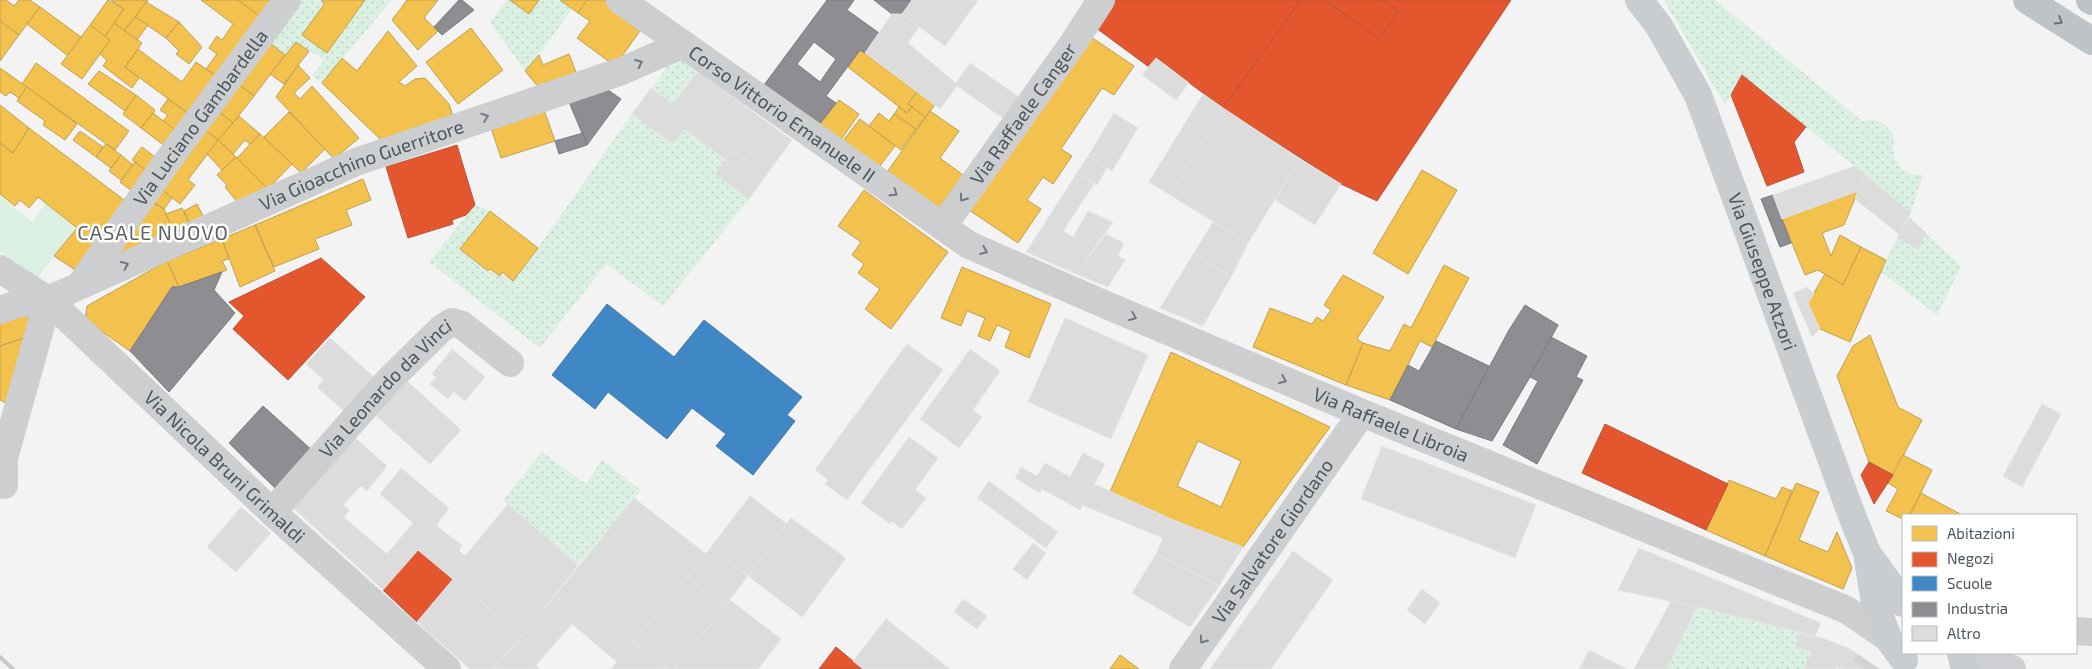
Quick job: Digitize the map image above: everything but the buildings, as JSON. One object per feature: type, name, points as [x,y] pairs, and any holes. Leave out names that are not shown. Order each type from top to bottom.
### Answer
[{"type":"highway","points":[[2027,0],[2092,41]]},
{"type":"main road","name":"Via Giuseppe Atzori","points":[[1639,0],[1659,26],[1698,95],[1850,513],[1867,553],[1892,602],[1900,655]]},
{"type":"main road","points":[[1961,654],[1964,669]]},
{"type":"street","name":"Via Luciano Gambardella","points":[[80,285],[169,159],[287,0]]},
{"type":"street","name":"Corso Vittorio Emanuele II","points":[[620,0],[943,226]]},
{"type":"street","name":"Via Raffaele Canger","points":[[943,226],[1074,42],[1101,0]]},
{"type":"street","name":"Via Gioacchino Guerritore","points":[[0,310],[17,304],[48,300],[356,162],[622,71],[682,44]]},
{"type":"street","name":"Via Raffaele Libroia","points":[[943,226],[977,248],[1099,302],[1362,413],[1847,610],[1900,655]]},
{"type":"street","name":"Via Nicola Bruni Grimaldi","points":[[0,270],[48,300],[272,512],[447,669]]},
{"type":"street","points":[[4,485],[4,458],[48,300]]},
{"type":"street","name":"Via Leonardo da Vinci","points":[[272,512],[388,381],[442,328],[452,322],[462,325],[510,363]]},
{"type":"street","name":"Via Salvatore Giordano","points":[[1183,669],[1362,413]]},
{"type":"street","points":[[1847,610],[1892,602]]},
{"type":"street","points":[[2077,631],[2092,632]]},
{"type":"green space","points":[[300,0],[392,0],[322,83],[312,76],[324,60],[296,42],[285,55],[270,43]]},
{"type":"green space","points":[[507,0],[560,0],[572,9],[525,71],[490,22]]},
{"type":"green space","points":[[1664,0],[1715,0],[1862,121],[1873,120],[1884,124],[1894,136],[1895,158],[1898,164],[1907,172],[1923,175],[1911,212],[1742,75],[1725,105]]},
{"type":"green space","points":[[675,55],[698,71],[673,104],[652,88]]},
{"type":"green space","points":[[632,114],[673,144],[684,129],[726,160],[715,174],[749,199],[663,306],[606,264],[540,348],[429,262],[475,205],[490,211],[460,249],[488,271],[513,280],[559,219]]},
{"type":"green space","points":[[0,196],[32,222],[46,203],[75,229],[38,277],[0,251]]},
{"type":"green space","points":[[1926,233],[1961,266],[1937,315],[1881,272],[1897,238],[1917,250]]},
{"type":"green space","points":[[542,452],[586,484],[602,460],[641,490],[578,565],[503,500]]},
{"type":"green space","points":[[1697,607],[1800,633],[1795,646],[1811,652],[1804,669],[1667,669]]},
{"type":"tunnel","points":[[1864,669],[1869,662]]},
{"type":"railway","points":[[0,657],[13,669]]},
{"type":"district","name":"CASALE NUOVO","points":[[153,233]]}]
